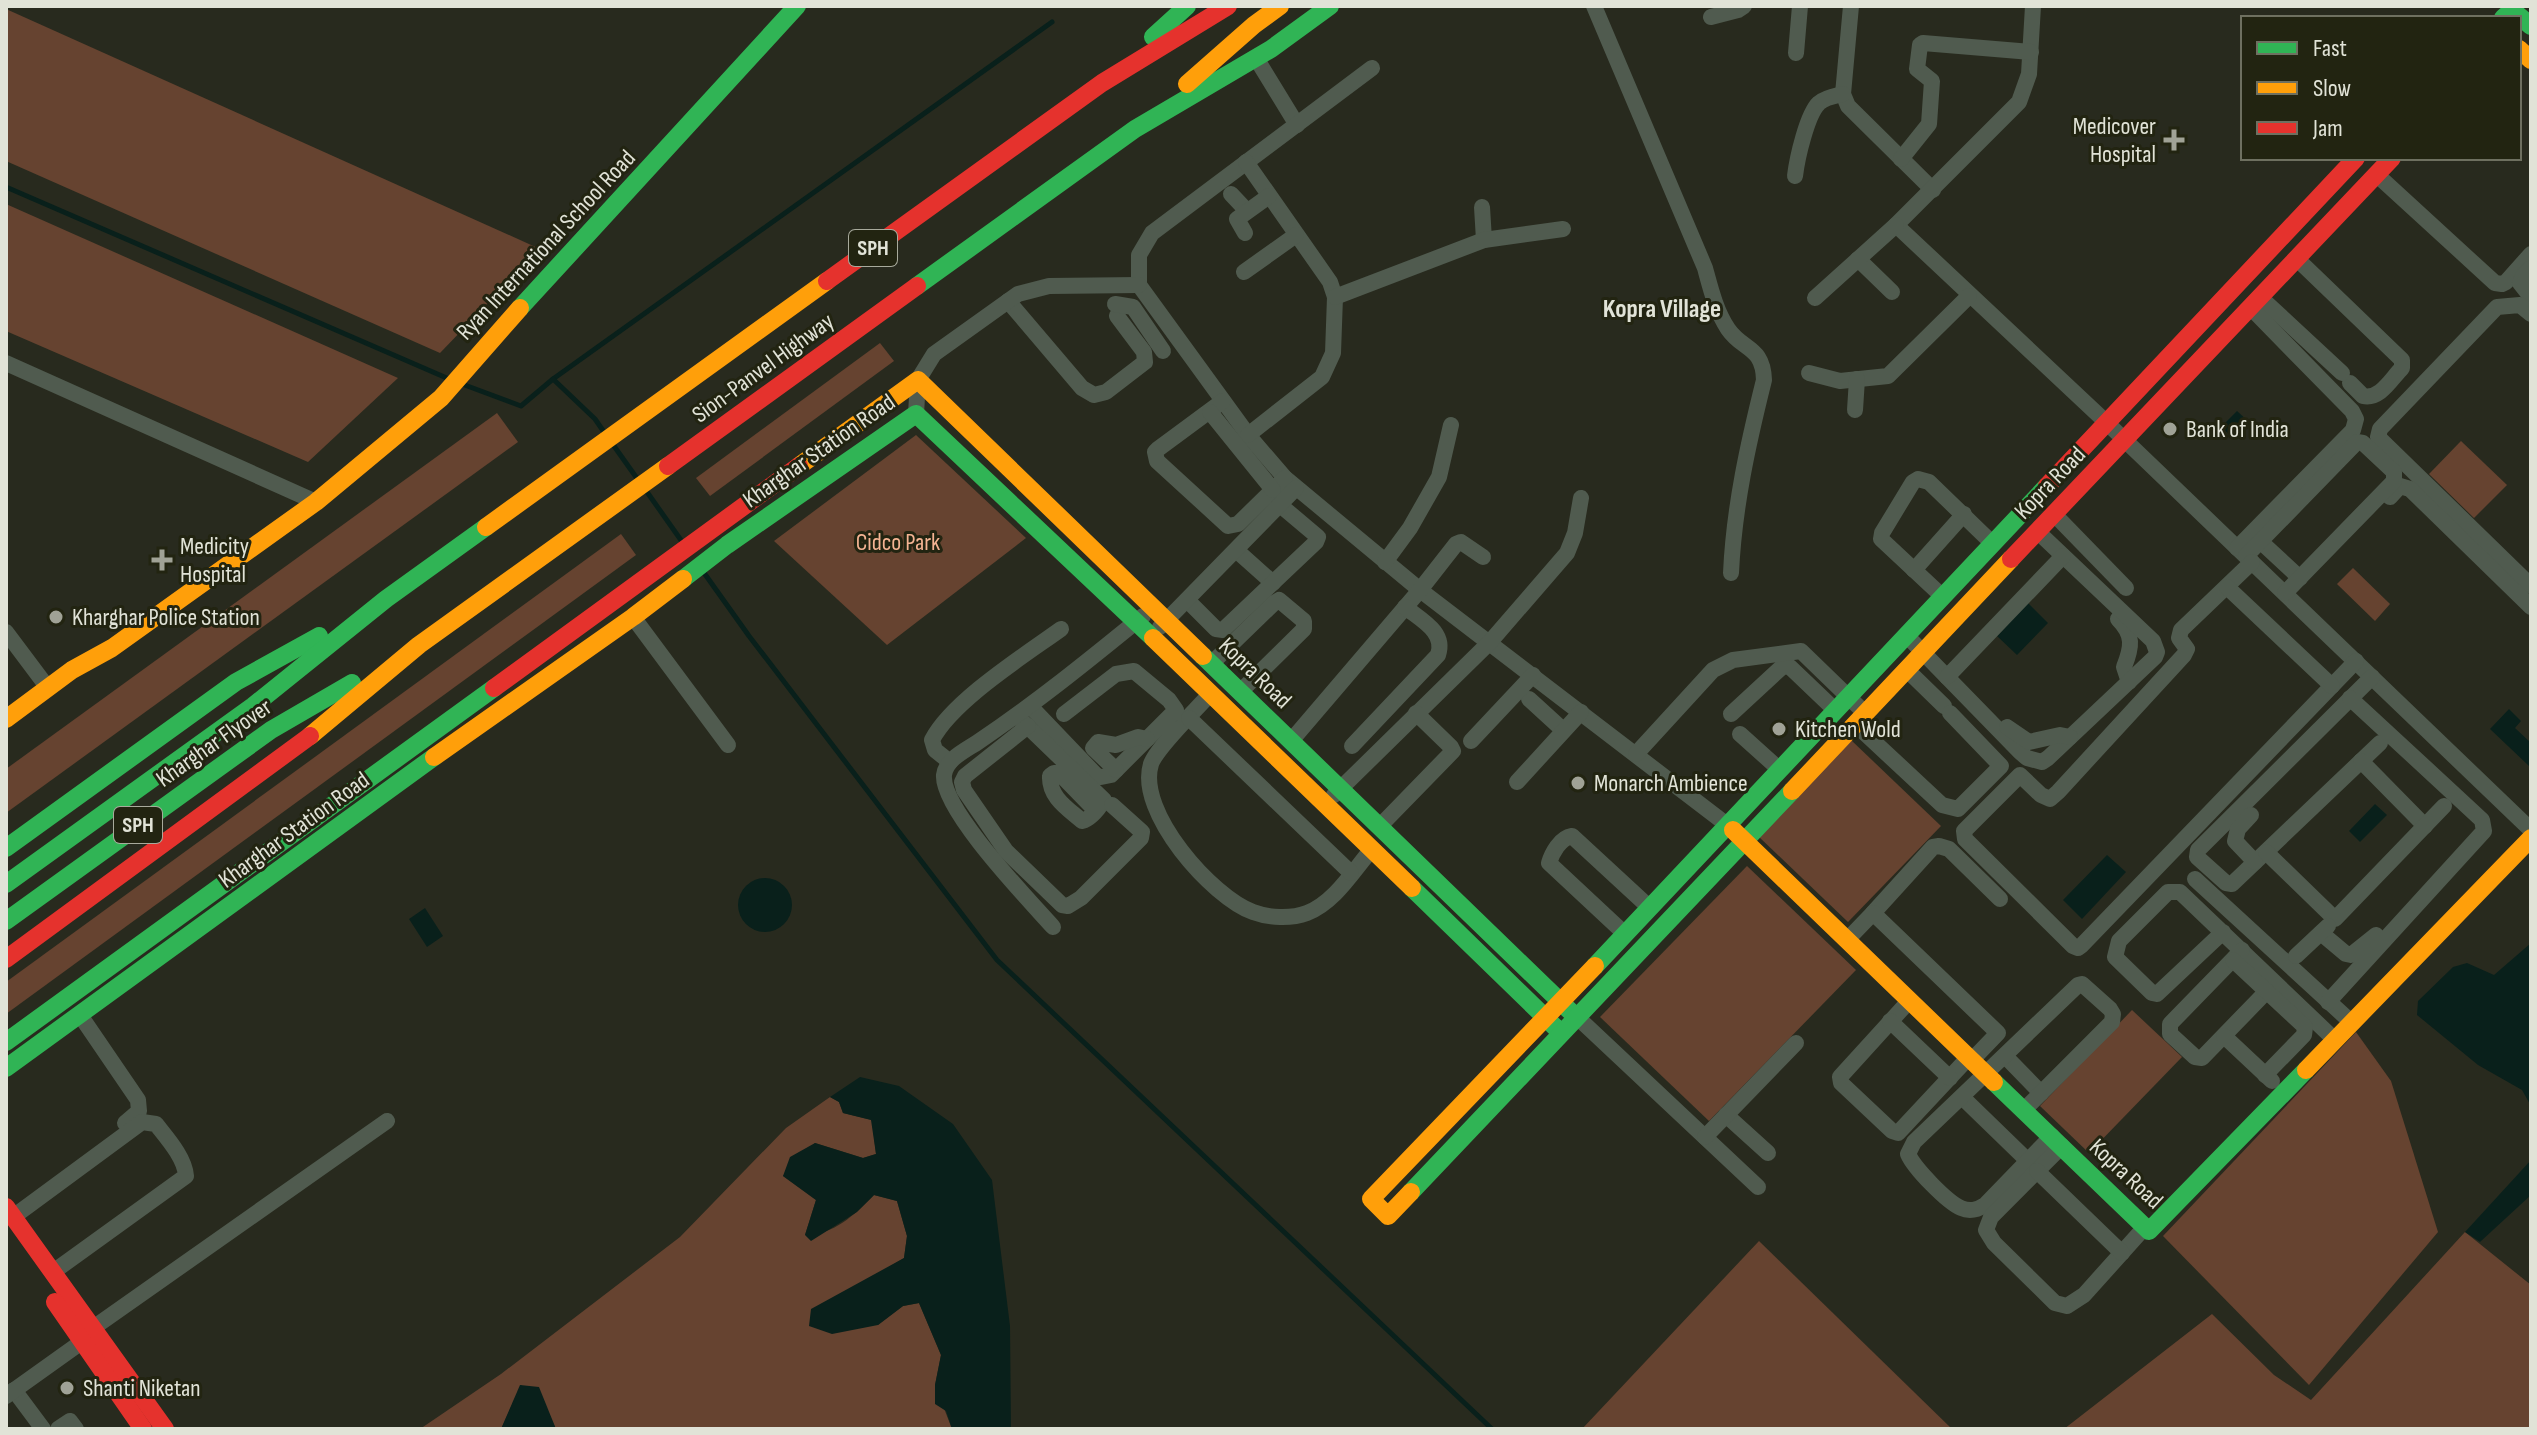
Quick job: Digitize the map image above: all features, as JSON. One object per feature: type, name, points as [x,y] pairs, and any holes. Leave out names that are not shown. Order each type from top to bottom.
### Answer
[{"type":"main road","name":"Ryan International School Road","points":[[6,719],[72,670],[112,648],[316,502],[441,398],[482,349],[797,6]]},
{"type":"main road","points":[[1102,83],[1187,6]]},
{"type":"main road","name":"SPH","points":[[1102,83],[1228,6]]},
{"type":"main road","name":"SPH","points":[[1135,129],[1280,6]]},
{"type":"main road","points":[[1135,129],[1256,58],[1330,6]]},
{"type":"main road","name":"Sion-Panvel Highway","points":[[386,599],[1102,83]]},
{"type":"main road","name":"Sion-Panvel Highway","points":[[419,645],[1135,129]]},
{"type":"main road","name":"Kopra Road","points":[[2354,160],[1991,542],[1650,908],[1371,1199],[1388,1216],[2390,160]]},
{"type":"main road","name":"Kopra Road","points":[[918,380],[1577,1017]]},
{"type":"main road","name":"Kharghar Station Road","points":[[6,1042],[918,380]]},
{"type":"main road","name":"Kopra Road","points":[[916,414],[1136,621],[1562,1033]]},
{"type":"main road","name":"Kharghar Station Road","points":[[6,1068],[633,617],[727,545],[916,414]]},
{"type":"main road","points":[[6,848],[236,682],[386,599]]},
{"type":"main road","name":"Kharghar Flyover","points":[[6,884],[253,706],[386,599]]},
{"type":"main road","points":[[561,638],[576,657]]},
{"type":"main road","points":[[6,959],[288,754],[419,645]]},
{"type":"main road","name":"Kharghar Flyover","points":[[6,921],[271,730],[419,645]]},
{"type":"main road","name":"Kopra Road","points":[[1726,824],[2149,1231],[2531,838]]},
{"type":"main road","points":[[8,1216],[53,1272],[143,1429]]},
{"type":"main road","points":[[8,1216],[88,1335],[165,1429]]},
{"type":"street","points":[[1594,6],[1705,268],[1715,304],[1734,337],[1760,358],[1764,369],[1743,466],[1731,573]]},
{"type":"street","points":[[1711,17],[1744,6]]},
{"type":"street","points":[[1796,53],[1800,6]]},
{"type":"street","points":[[1851,6],[1843,94],[1856,116],[1933,190]]},
{"type":"street","points":[[1815,298],[1933,190],[2019,102],[2029,74],[2033,6]]},
{"type":"street","points":[[1901,159],[1929,124],[1932,81],[1917,69],[1920,45],[2031,52]]},
{"type":"street","points":[[1256,58],[1297,125]]},
{"type":"street","points":[[1187,600],[1216,629],[1223,630],[1318,540],[1248,435],[1139,285],[1139,255],[1152,233],[1372,68]]},
{"type":"street","points":[[1795,176],[1797,158],[1817,104],[1843,94]]},
{"type":"street","points":[[1246,162],[1330,282],[1335,297],[1333,353],[1322,377],[1248,435]]},
{"type":"street","points":[[2376,174],[2495,283],[2506,282],[2531,254]]},
{"type":"street","points":[[1231,194],[1247,211]]},
{"type":"street","points":[[1245,233],[1237,221],[1269,196]]},
{"type":"street","points":[[1482,207],[1484,240]]},
{"type":"street","points":[[1896,225],[2125,439],[2531,830]]},
{"type":"street","points":[[1335,297],[1484,240],[1563,229]]},
{"type":"street","points":[[1244,272],[1296,235]]},
{"type":"street","points":[[2255,302],[2346,378],[2363,396],[2369,398],[2378,394],[2402,368],[2402,360],[2296,258]]},
{"type":"street","points":[[1858,259],[1892,292]]},
{"type":"street","points":[[2531,268],[2520,283],[2531,297]]},
{"type":"street","points":[[918,380],[934,354],[1018,294],[1049,286],[1139,285]]},
{"type":"street","points":[[1809,373],[1840,381],[1893,374],[1969,296]]},
{"type":"street","points":[[1008,301],[1082,388],[1094,395],[1106,392],[1145,362],[1144,352],[1116,310],[1133,307],[1158,354],[1179,340]]},
{"type":"street","points":[[2255,302],[2352,411],[2356,419],[2353,430],[2245,555],[2227,587],[2181,630],[2179,638],[2187,649],[2184,655],[2058,792],[2050,799],[2041,795],[2020,775],[1964,831],[1965,839],[2078,948],[2356,661]]},
{"type":"street","points":[[2531,314],[2520,305],[2497,307],[2380,429],[2378,437],[2531,586]]},
{"type":"street","points":[[6,363],[316,502]]},
{"type":"street","points":[[1855,410],[1857,379]]},
{"type":"street","name":"Kharghar Station Road","points":[[916,414],[918,380]]},
{"type":"street","points":[[1223,401],[1158,449],[1155,452],[1157,461],[1228,526],[1238,524],[1283,490]]},
{"type":"street","points":[[1210,412],[1283,490],[1385,562],[1726,824]]},
{"type":"street","points":[[1385,562],[1410,528],[1439,477],[1451,425]]},
{"type":"street","points":[[2245,555],[2357,442],[2363,443],[2394,472],[2394,481],[2300,578],[2289,597]]},
{"type":"street","points":[[1942,596],[1881,539],[1913,482],[1918,479],[1929,482],[1991,542]]},
{"type":"street","points":[[2289,597],[2397,489],[2404,486],[2531,607]]},
{"type":"street","points":[[1150,636],[1236,550],[1283,490]]},
{"type":"street","points":[[1324,804],[1490,642],[1567,553],[1575,533],[1581,498]]},
{"type":"street","points":[[1914,570],[1964,514]]},
{"type":"street","points":[[2054,514],[2126,588]]},
{"type":"street","points":[[1906,635],[2027,758],[2042,762],[2155,657],[2156,646],[2037,531]]},
{"type":"street","points":[[2260,541],[2300,578]]},
{"type":"street","points":[[1291,741],[1456,544],[1461,542],[1483,557]]},
{"type":"street","points":[[1236,550],[1273,583]]},
{"type":"street","points":[[1947,677],[2063,556]]},
{"type":"street","points":[[2227,587],[2332,686]]},
{"type":"street","points":[[1211,664],[1279,600],[1304,621],[1304,629],[1240,692]]},
{"type":"street","points":[[2100,601],[2130,635],[2131,648],[2124,667],[2129,682]]},
{"type":"street","points":[[1025,716],[1103,797],[1104,808],[1142,832],[1141,838],[1081,898],[1068,906],[1062,905],[1006,851],[964,790],[962,782],[1025,716],[1153,607]]},
{"type":"street","points":[[1352,746],[1438,655],[1441,645],[1437,633],[1405,607]]},
{"type":"street","points":[[633,617],[728,745]]},
{"type":"street","points":[[950,762],[935,750],[932,740],[939,727],[993,678],[1061,629]]},
{"type":"street","points":[[6,632],[48,688]]},
{"type":"street","points":[[1636,754],[1680,713],[1713,670],[1733,660],[1797,649],[1841,703]]},
{"type":"street","points":[[1731,714],[1783,666],[1790,667],[1860,719],[1942,805],[1958,809],[1999,768],[2000,763],[1906,669]]},
{"type":"street","points":[[1025,716],[1096,775],[1106,777],[1176,710],[1169,700],[1134,671],[1116,674],[1064,714]]},
{"type":"street","points":[[1471,741],[1533,675]]},
{"type":"street","points":[[2372,677],[2197,853],[2197,857],[2232,884],[2380,743]]},
{"type":"street","points":[[1210,694],[1152,760],[1149,776],[1152,801],[1168,834],[1228,897],[1261,914],[1298,916],[1324,904],[1372,849]]},
{"type":"street","points":[[1529,699],[1563,730]]},
{"type":"street","points":[[2325,999],[2484,831],[2482,820],[2345,703]]},
{"type":"street","points":[[1989,709],[2021,739],[2029,742],[2060,735],[2070,737]]},
{"type":"street","points":[[1517,782],[1581,712]]},
{"type":"street","points":[[1379,827],[1453,751],[1416,713]]},
{"type":"street","points":[[1025,716],[950,762],[944,777],[945,789],[984,851],[1053,927]]},
{"type":"street","points":[[1189,718],[1351,873]]},
{"type":"street","points":[[1637,727],[1650,740]]},
{"type":"street","points":[[1740,734],[1779,769]]},
{"type":"street","points":[[1116,770],[1093,748],[1094,745],[1098,742],[1122,744],[1138,737],[1147,739]]},
{"type":"street","points":[[2361,761],[2425,826]]},
{"type":"street","points":[[2296,956],[2444,806]]},
{"type":"street","points":[[2251,815],[2238,829],[2235,841],[2260,857],[2335,919]]},
{"type":"street","points":[[1624,933],[1549,863],[1552,853],[1566,837],[1572,836],[1650,908]]},
{"type":"street","points":[[1847,940],[1933,847],[1949,849],[2000,899]]},
{"type":"street","points":[[248,865],[263,882]]},
{"type":"street","points":[[2195,879],[2351,1022]]},
{"type":"street","points":[[2223,932],[2157,994],[2152,993],[2115,957],[2119,941],[2168,892],[2180,892],[2223,932],[2267,991],[2303,1024],[2305,1031],[2265,1075]]},
{"type":"street","points":[[1873,913],[2000,1032],[1970,1058],[1898,1133],[1892,1131],[1841,1083],[1840,1077],[1910,1000]]},
{"type":"street","points":[[2321,933],[2351,955],[2376,935]]},
{"type":"street","points":[[2238,952],[2168,1029],[2170,1034],[2198,1059],[2267,991]]},
{"type":"street","points":[[2238,952],[2335,1040]]},
{"type":"street","points":[[2024,1110],[2112,1022],[2110,1009],[2084,985],[2078,985],[1914,1142],[1908,1154],[1912,1164],[1959,1208],[1976,1210],[2032,1166],[2057,1141]]},
{"type":"street","points":[[8,1216],[139,1111],[138,1100],[80,1015]]},
{"type":"street","points":[[1577,1017],[1758,1187]]},
{"type":"street","points":[[1890,1021],[1950,1078]]},
{"type":"street","points":[[1562,1033],[1600,1039]]},
{"type":"street","points":[[2224,1036],[2284,1092]]},
{"type":"street","points":[[1705,1137],[1796,1043]]},
{"type":"street","points":[[2005,1056],[2041,1093]]},
{"type":"street","points":[[1962,1097],[2122,1253]]},
{"type":"street","points":[[1726,1115],[1768,1153]]},
{"type":"street","points":[[43,1429],[10,1393],[387,1121]]},
{"type":"street","points":[[8,1216],[142,1122],[156,1124],[185,1169],[186,1176],[53,1272]]},
{"type":"street","points":[[2032,1166],[1991,1217],[1986,1230],[1994,1243],[2055,1303],[2067,1306],[2084,1295],[2145,1227]]},
{"type":"street","points":[[58,1429],[70,1421],[76,1429]]},
{"type":"green space","points":[[6,9],[540,249],[440,353],[6,161]]},
{"type":"green space","points":[[6,204],[398,378],[308,462],[6,331]]},
{"type":"green space","points":[[880,343],[894,361],[710,496],[696,478]]},
{"type":"green space","points":[[497,413],[518,442],[6,813],[6,769]]},
{"type":"green space","name":"Cidco Park","points":[[916,435],[1026,538],[887,645],[774,541]]},
{"type":"green space","points":[[2461,441],[2507,485],[2474,518],[2429,474]]},
{"type":"green space","points":[[621,534],[636,555],[6,1014],[6,982]]},
{"type":"green space","points":[[2353,568],[2390,604],[2375,621],[2337,584]]},
{"type":"green space","points":[[1851,740],[1941,826],[1848,922],[1758,836]]},
{"type":"green space","points":[[1747,866],[1856,970],[1709,1121],[1600,1017]]},
{"type":"green space","points":[[2132,1010],[2182,1057],[2089,1153],[2040,1106]]},
{"type":"green space","points":[[2356,1032],[2391,1081],[2438,1232],[2309,1385],[2163,1236]]},
{"type":"green space","points":[[830,1097],[839,1102],[843,1113],[872,1120],[876,1154],[863,1158],[815,1143],[783,1176],[816,1200],[805,1235],[834,1227],[851,1217],[874,1195],[897,1201],[907,1236],[904,1258],[861,1284],[878,1325],[903,1306],[919,1303],[941,1355],[935,1385],[952,1429],[556,1429],[550,1416],[521,1385],[501,1429],[420,1429],[501,1374],[680,1237],[786,1128]]},
{"type":"green space","points":[[2465,1232],[2531,1285],[2531,1429],[2064,1429],[2212,1314],[2274,1375],[2311,1400]]},
{"type":"green space","points":[[1759,1241],[1952,1429],[1582,1429]]},
{"type":"water","points":[[2237,411],[2250,423],[2234,439],[2221,427]]},
{"type":"water","points":[[2028,603],[2048,623],[2017,655],[1997,636]]},
{"type":"water","points":[[2509,709],[2521,721],[2515,728],[2531,743],[2529,766],[2490,729]]},
{"type":"water","points":[[2375,804],[2387,815],[2360,842],[2349,831]]},
{"type":"water","points":[[2107,855],[2126,872],[2082,919],[2063,900]]},
{"type":"water","points":[[765,878],[784,886],[792,905],[784,924],[765,932],[746,924],[738,905],[746,886]]},
{"type":"water","points":[[425,908],[443,936],[427,947],[409,919]]},
{"type":"water","points":[[2531,943],[2531,1106],[2522,1090],[2478,1065],[2417,1015],[2418,1001],[2453,967],[2467,963],[2494,975]]},
{"type":"water","points":[[860,1077],[899,1086],[953,1124],[992,1180],[1010,1326],[1011,1429],[952,1429],[946,1411],[935,1404],[941,1355],[919,1303],[903,1306],[878,1325],[832,1334],[809,1326],[811,1309],[904,1258],[907,1236],[897,1201],[874,1195],[857,1212],[811,1241],[805,1235],[816,1200],[783,1176],[790,1157],[815,1143],[863,1158],[876,1154],[871,1120],[843,1113],[839,1102],[830,1097]]},
{"type":"water","points":[[2531,1160],[2531,1195],[2480,1242],[2465,1232]]},
{"type":"water","points":[[520,1385],[539,1387],[556,1429],[501,1429]]},
{"type":"waterway","points":[[553,379],[1052,22]]},
{"type":"waterway","points":[[6,187],[449,379]]},
{"type":"waterway","points":[[462,384],[521,406],[553,379],[595,419],[604,432]]},
{"type":"waterway","points":[[614,446],[636,477]]},
{"type":"waterway","points":[[647,492],[683,543]]},
{"type":"waterway","points":[[702,570],[997,960],[1492,1429]]},
{"type":"traffic: fast","points":[[520,308],[797,6]]},
{"type":"traffic: fast","points":[[1153,37],[1187,6]]},
{"type":"traffic: fast","points":[[917,286],[1135,129],[1271,49],[1330,6]]},
{"type":"traffic: fast","points":[[2505,16],[2512,10],[2519,16]]},
{"type":"traffic: fast","points":[[2521,18],[2531,26]]},
{"type":"traffic: fast","points":[[683,579],[916,414],[1153,638]]},
{"type":"traffic: fast","points":[[1595,966],[2047,486]]},
{"type":"traffic: fast","points":[[6,884],[253,706],[386,599],[486,527]]},
{"type":"traffic: fast","points":[[6,848],[236,682],[319,636]]},
{"type":"traffic: fast","points":[[1203,656],[1570,1011]]},
{"type":"traffic: fast","points":[[6,921],[271,730],[352,683]]},
{"type":"traffic: fast","points":[[6,1042],[494,688]]},
{"type":"traffic: fast","points":[[6,1068],[434,757]]},
{"type":"traffic: fast","points":[[1411,1192],[1792,791]]},
{"type":"traffic: fast","points":[[1412,888],[1555,1027]]},
{"type":"traffic: fast","points":[[1994,1082],[2149,1231],[2306,1070]]},
{"type":"traffic: slow","points":[[1187,84],[1280,6]]},
{"type":"traffic: slow","points":[[2521,51],[2531,60]]},
{"type":"traffic: slow","points":[[486,527],[827,281]]},
{"type":"traffic: slow","points":[[6,719],[72,670],[112,648],[316,502],[441,398],[520,308]]},
{"type":"traffic: slow","points":[[799,466],[918,380],[1203,656]]},
{"type":"traffic: slow","points":[[310,736],[419,645],[668,466]]},
{"type":"traffic: slow","points":[[1792,791],[2011,559]]},
{"type":"traffic: slow","points":[[434,757],[683,579]]},
{"type":"traffic: slow","points":[[1153,638],[1412,888]]},
{"type":"traffic: slow","points":[[1733,830],[1994,1082]]},
{"type":"traffic: slow","points":[[2306,1070],[2531,838]]},
{"type":"traffic: slow","points":[[1411,1192],[1388,1216],[1371,1199],[1595,966]]},
{"type":"traffic: jam","points":[[827,281],[1102,83],[1228,6]]},
{"type":"traffic: jam","points":[[2047,486],[2354,160]]},
{"type":"traffic: jam","points":[[2011,559],[2390,160]]},
{"type":"traffic: jam","points":[[668,466],[917,286]]},
{"type":"traffic: jam","points":[[494,688],[799,466]]},
{"type":"traffic: jam","points":[[6,959],[310,736]]},
{"type":"traffic: jam","points":[[6,1207],[165,1429]]},
{"type":"traffic: jam","points":[[55,1302],[143,1429]]},
{"type":"place","name":"Medicover Hospital","points":[[2174,140]]},
{"type":"place","name":"Bank of India","points":[[2170,429]]},
{"type":"place","name":"Medicity Hospital","points":[[162,560]]},
{"type":"place","name":"Kharghar Police Station","points":[[56,617]]},
{"type":"place","name":"Kitchen Wold","points":[[1779,729]]},
{"type":"place","name":"Monarch Ambience","points":[[1578,783]]},
{"type":"place","name":"Shanti Niketan","points":[[67,1388]]},
{"type":"district","name":"Kopra Village","points":[[1662,309]]}]
